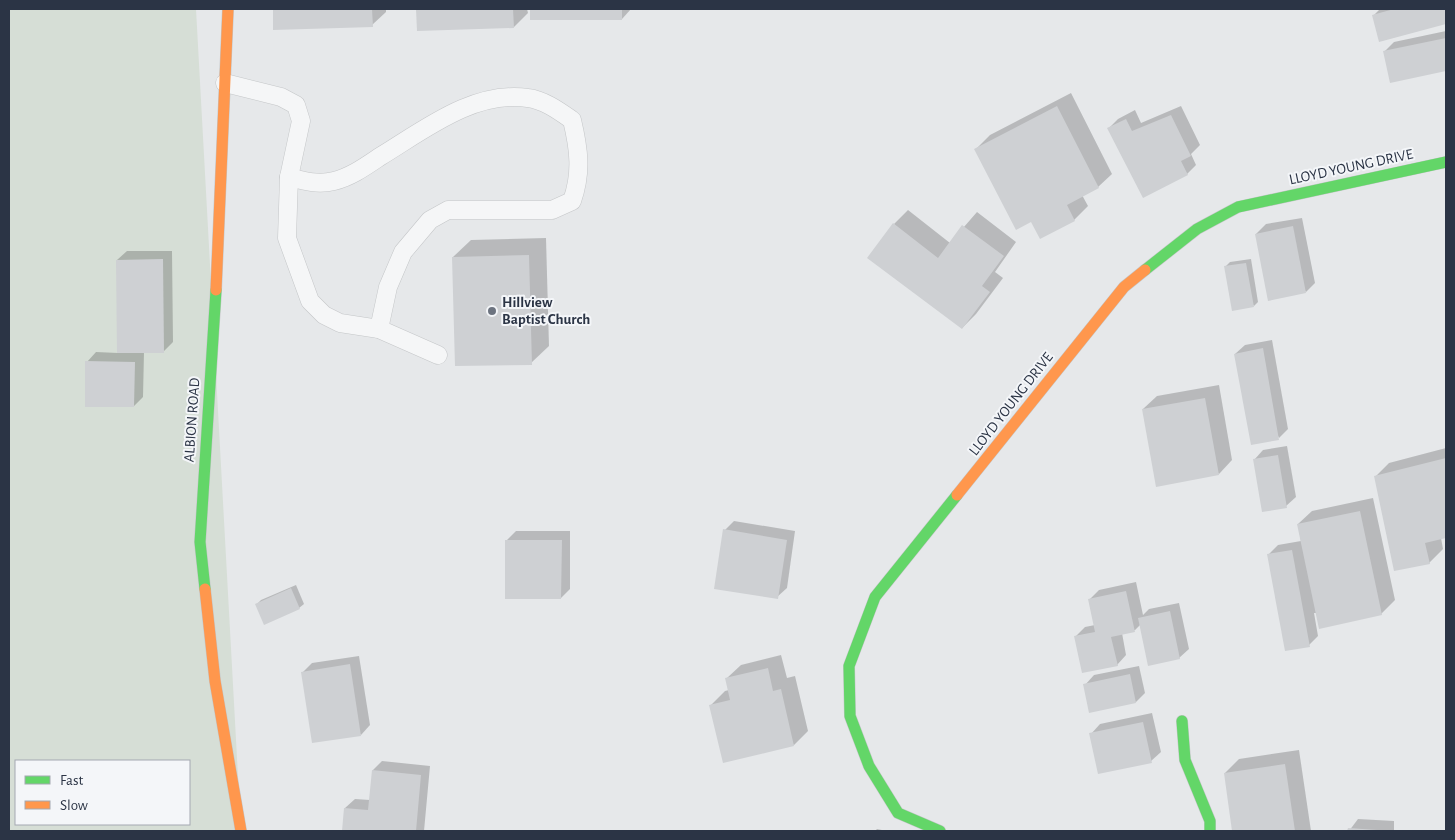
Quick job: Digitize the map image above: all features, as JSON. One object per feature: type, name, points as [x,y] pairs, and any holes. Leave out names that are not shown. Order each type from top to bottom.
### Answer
[{"type":"street","name":"ALBION ROAD","points":[[228,9],[219,255],[206,428],[200,542],[215,681],[241,831]]},
{"type":"street","name":"LLOYD YOUNG DRIVE","points":[[940,831],[898,813],[870,766],[850,716],[849,666],[876,597],[1124,287],[1197,229],[1238,207],[1446,162]]},
{"type":"street","points":[[1182,721],[1185,760],[1210,821],[1210,831]]},
{"type":"lane","points":[[224,83],[281,97],[296,105],[301,121],[289,177],[287,238],[310,301],[324,315],[340,323],[379,330],[438,355]]},
{"type":"lane","points":[[289,177],[312,184],[341,179],[354,173],[450,113],[491,100],[528,98],[553,107],[572,120],[580,150],[578,184],[572,201],[552,210],[448,210],[430,220],[404,252],[388,287],[379,330]]},
{"type":"shaded area","points":[[9,9],[196,9],[241,831],[9,831]]},
{"type":"building","points":[[273,9],[372,9],[373,27],[273,30]]},
{"type":"building","points":[[416,9],[513,9],[514,28],[417,31]]},
{"type":"building","points":[[530,9],[622,9],[622,20],[530,20]]},
{"type":"building","points":[[1394,9],[1446,9],[1446,24],[1379,42],[1372,15]]},
{"type":"building","points":[[1446,38],[1446,71],[1390,83],[1383,51]]},
{"type":"building","points":[[1057,106],[1099,188],[1067,205],[1075,221],[1040,239],[1031,222],[1016,230],[974,149]]},
{"type":"building","points":[[1171,115],[1191,156],[1181,161],[1188,175],[1143,198],[1107,128],[1126,119],[1132,131]]},
{"type":"building","points":[[893,223],[938,258],[962,225],[1004,256],[982,286],[990,292],[962,329],[867,258]]},
{"type":"building","points":[[1293,226],[1306,293],[1268,301],[1255,234]]},
{"type":"building","name":"Hillview Baptist Church","points":[[529,255],[532,365],[455,366],[452,257]]},
{"type":"building","points":[[163,259],[164,353],[117,353],[116,260]]},
{"type":"building","points":[[1246,263],[1254,307],[1232,311],[1224,266]]},
{"type":"building","points":[[1263,348],[1279,440],[1251,445],[1234,354]]},
{"type":"building","points":[[85,361],[135,362],[134,407],[85,407]]},
{"type":"building","points":[[1205,398],[1219,475],[1156,487],[1142,409]]},
{"type":"building","points":[[1278,455],[1287,508],[1262,512],[1253,459]]},
{"type":"building","points":[[1446,458],[1446,538],[1425,543],[1430,564],[1394,571],[1374,476]]},
{"type":"building","points":[[1360,511],[1382,615],[1319,629],[1297,524]]},
{"type":"building","points":[[723,529],[787,540],[778,599],[714,589]]},
{"type":"building","points":[[505,540],[562,540],[561,599],[505,599]]},
{"type":"building","points":[[1292,550],[1310,647],[1285,651],[1267,554]]},
{"type":"building","points":[[291,588],[300,609],[264,625],[255,604]]},
{"type":"building","points":[[1126,591],[1135,632],[1111,637],[1118,666],[1082,673],[1074,636],[1095,632],[1088,599]]},
{"type":"building","points":[[1170,611],[1180,659],[1148,666],[1138,618]]},
{"type":"building","points":[[350,664],[361,736],[312,743],[301,672]]},
{"type":"building","points":[[768,668],[773,691],[781,689],[794,746],[723,763],[709,705],[730,700],[725,678]]},
{"type":"building","points":[[1130,674],[1136,703],[1089,713],[1083,684]]},
{"type":"building","points":[[1143,722],[1152,763],[1098,774],[1089,733]]},
{"type":"building","points":[[1285,764],[1295,831],[1232,831],[1224,773]]},
{"type":"building","points":[[372,770],[421,775],[416,831],[342,831],[344,808],[368,810]]},
{"type":"building","points":[[1348,828],[1377,830],[1377,831],[1347,831]]},
{"type":"traffic: fast","points":[[1145,270],[1197,229],[1238,207],[1446,162]]},
{"type":"traffic: fast","points":[[205,589],[200,542],[216,290]]},
{"type":"traffic: fast","points":[[940,831],[898,813],[869,766],[850,716],[849,666],[875,597],[957,495]]},
{"type":"traffic: fast","points":[[1182,721],[1185,760],[1210,821],[1210,831]]},
{"type":"traffic: slow","points":[[216,290],[228,9]]},
{"type":"traffic: slow","points":[[957,495],[1124,287],[1145,270]]},
{"type":"traffic: slow","points":[[205,589],[215,681],[241,831]]},
{"type":"place","name":"Hillview Baptist Church","points":[[492,311]]}]
